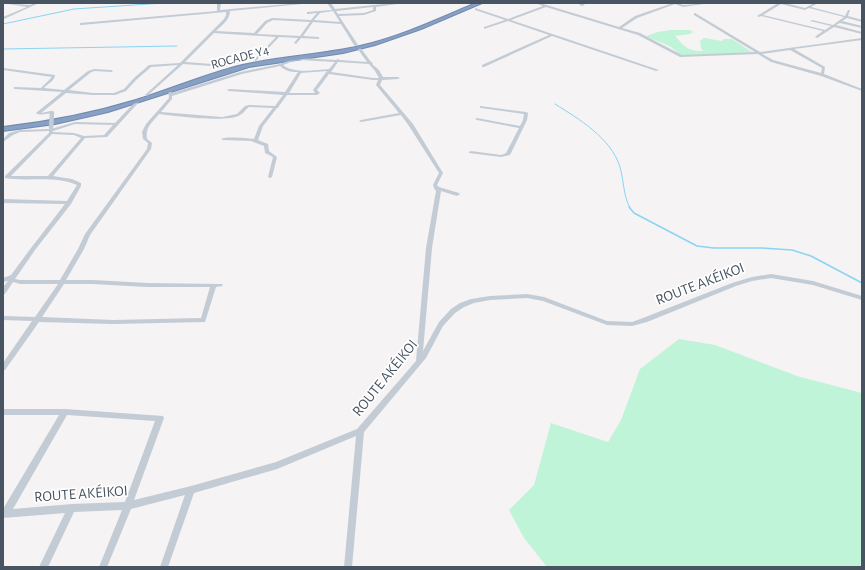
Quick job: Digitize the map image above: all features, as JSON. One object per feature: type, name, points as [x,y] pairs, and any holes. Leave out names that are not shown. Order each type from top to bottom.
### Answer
[{"type":"highway","name":"ROCADE Y4","points":[[3,125],[82,112],[147,94],[256,60],[358,47],[470,3]]},
{"type":"highway","name":"ROCADE Y4","points":[[3,129],[84,115],[137,102],[170,93],[233,69],[260,62],[358,47],[396,36],[480,3]]},
{"type":"street","points":[[5,3],[30,6]]},
{"type":"street","points":[[3,6],[10,3]]},
{"type":"street","points":[[4,18],[37,3]]},
{"type":"street","points":[[218,12],[219,3]]},
{"type":"street","points":[[275,11],[276,6],[280,3]]},
{"type":"street","points":[[81,24],[228,11],[239,8],[310,3]]},
{"type":"street","points":[[329,3],[358,47],[381,78]]},
{"type":"street","points":[[351,3],[355,8]]},
{"type":"street","points":[[308,13],[402,3]]},
{"type":"street","points":[[537,3],[647,38],[681,56],[759,53],[862,39]]},
{"type":"street","points":[[619,28],[636,17],[676,3],[683,6],[709,3]]},
{"type":"street","points":[[816,3],[805,9],[780,3],[760,16],[826,31]]},
{"type":"street","points":[[336,15],[370,12],[375,10],[376,5]]},
{"type":"street","points":[[485,28],[546,5]]},
{"type":"street","points":[[809,7],[862,21]]},
{"type":"street","points":[[476,9],[657,70]]},
{"type":"street","points":[[147,94],[182,64],[227,17],[228,11]]},
{"type":"street","points":[[831,43],[815,37],[840,22],[846,17],[849,11]]},
{"type":"street","points":[[296,43],[319,12]]},
{"type":"street","points":[[696,14],[772,61],[822,75],[862,90]]},
{"type":"street","points":[[255,34],[268,20],[277,17],[342,23]]},
{"type":"street","points":[[812,21],[862,33]]},
{"type":"street","points":[[840,22],[862,27]]},
{"type":"street","points":[[212,32],[318,38]]},
{"type":"street","points":[[483,66],[551,35]]},
{"type":"street","points":[[256,60],[278,36]]},
{"type":"street","points":[[791,49],[824,68],[822,75]]},
{"type":"street","points":[[3,368],[61,282],[81,249],[87,235],[149,149],[150,143],[145,139],[144,132],[148,124],[171,98],[170,93],[293,60],[338,60],[371,63]]},
{"type":"street","points":[[229,90],[309,95],[318,93],[315,90],[338,60]]},
{"type":"street","points":[[14,88],[115,94],[126,90],[135,78],[150,66],[182,64],[224,66]]},
{"type":"street","points":[[281,64],[287,70],[300,72],[330,72],[373,78],[398,78]]},
{"type":"street","points":[[3,69],[54,76],[43,86],[42,89]]},
{"type":"street","points":[[51,130],[52,113],[38,112],[92,71],[111,71]]},
{"type":"street","points":[[256,141],[261,126],[277,107],[300,72]]},
{"type":"street","points":[[381,78],[378,85],[402,114],[440,170],[441,173],[435,187]]},
{"type":"street","points":[[3,141],[11,134],[20,131],[51,130],[84,137],[105,136],[137,102]]},
{"type":"street","points":[[157,113],[222,118],[238,115],[249,106],[277,107]]},
{"type":"street","points":[[471,152],[505,156],[508,154],[525,120],[526,112],[481,107]]},
{"type":"street","points":[[361,121],[402,114]]},
{"type":"street","points":[[477,119],[521,127]]},
{"type":"street","points":[[5,179],[51,130],[75,123],[117,124]]},
{"type":"street","points":[[49,178],[84,137]]},
{"type":"street","points":[[223,139],[265,143],[267,152],[275,157],[270,177]]},
{"type":"street","points":[[3,292],[33,249],[69,203],[77,191],[79,184],[68,179],[5,179]]},
{"type":"street","points":[[435,187],[457,194]]},
{"type":"street","points":[[419,362],[430,248],[439,191],[435,187]]},
{"type":"street","points":[[3,202],[69,203]]},
{"type":"street","name":"ROUTE AKÉIKOI","points":[[4,514],[72,508],[128,506],[191,490],[277,465],[360,432],[419,362],[441,324],[462,304],[473,301],[520,296],[535,297],[552,302],[597,320],[620,325],[632,324],[645,320],[734,284],[771,276],[813,283],[862,298]]},
{"type":"street","points":[[3,280],[12,279],[20,282],[217,285],[203,320],[113,322],[37,318],[3,318]]},
{"type":"street","points":[[3,412],[65,412],[160,418],[104,567]]},
{"type":"street","points":[[4,514],[65,412]]},
{"type":"street","points":[[348,567],[360,432]]},
{"type":"street","points":[[164,567],[191,490]]},
{"type":"street","points":[[43,567],[72,508]]},
{"type":"green space","points":[[671,30],[690,30],[693,32],[690,34],[675,36],[689,49],[703,51],[700,41],[704,38],[722,41],[724,39],[732,39],[752,52],[682,56],[671,47],[646,36]]},
{"type":"green space","points":[[679,339],[715,345],[797,376],[862,393],[862,567],[547,567],[524,538],[509,510],[534,485],[551,423],[608,442],[621,420],[640,369]]},
{"type":"waterway","points":[[3,24],[74,9],[164,3]]},
{"type":"waterway","points":[[3,49],[177,46]]},
{"type":"waterway","points":[[555,104],[593,130],[609,147],[616,157],[620,167],[626,198],[630,208]]},
{"type":"waterway","points":[[629,207],[634,213],[697,246],[714,248],[762,248],[792,250],[811,256],[862,283]]}]
